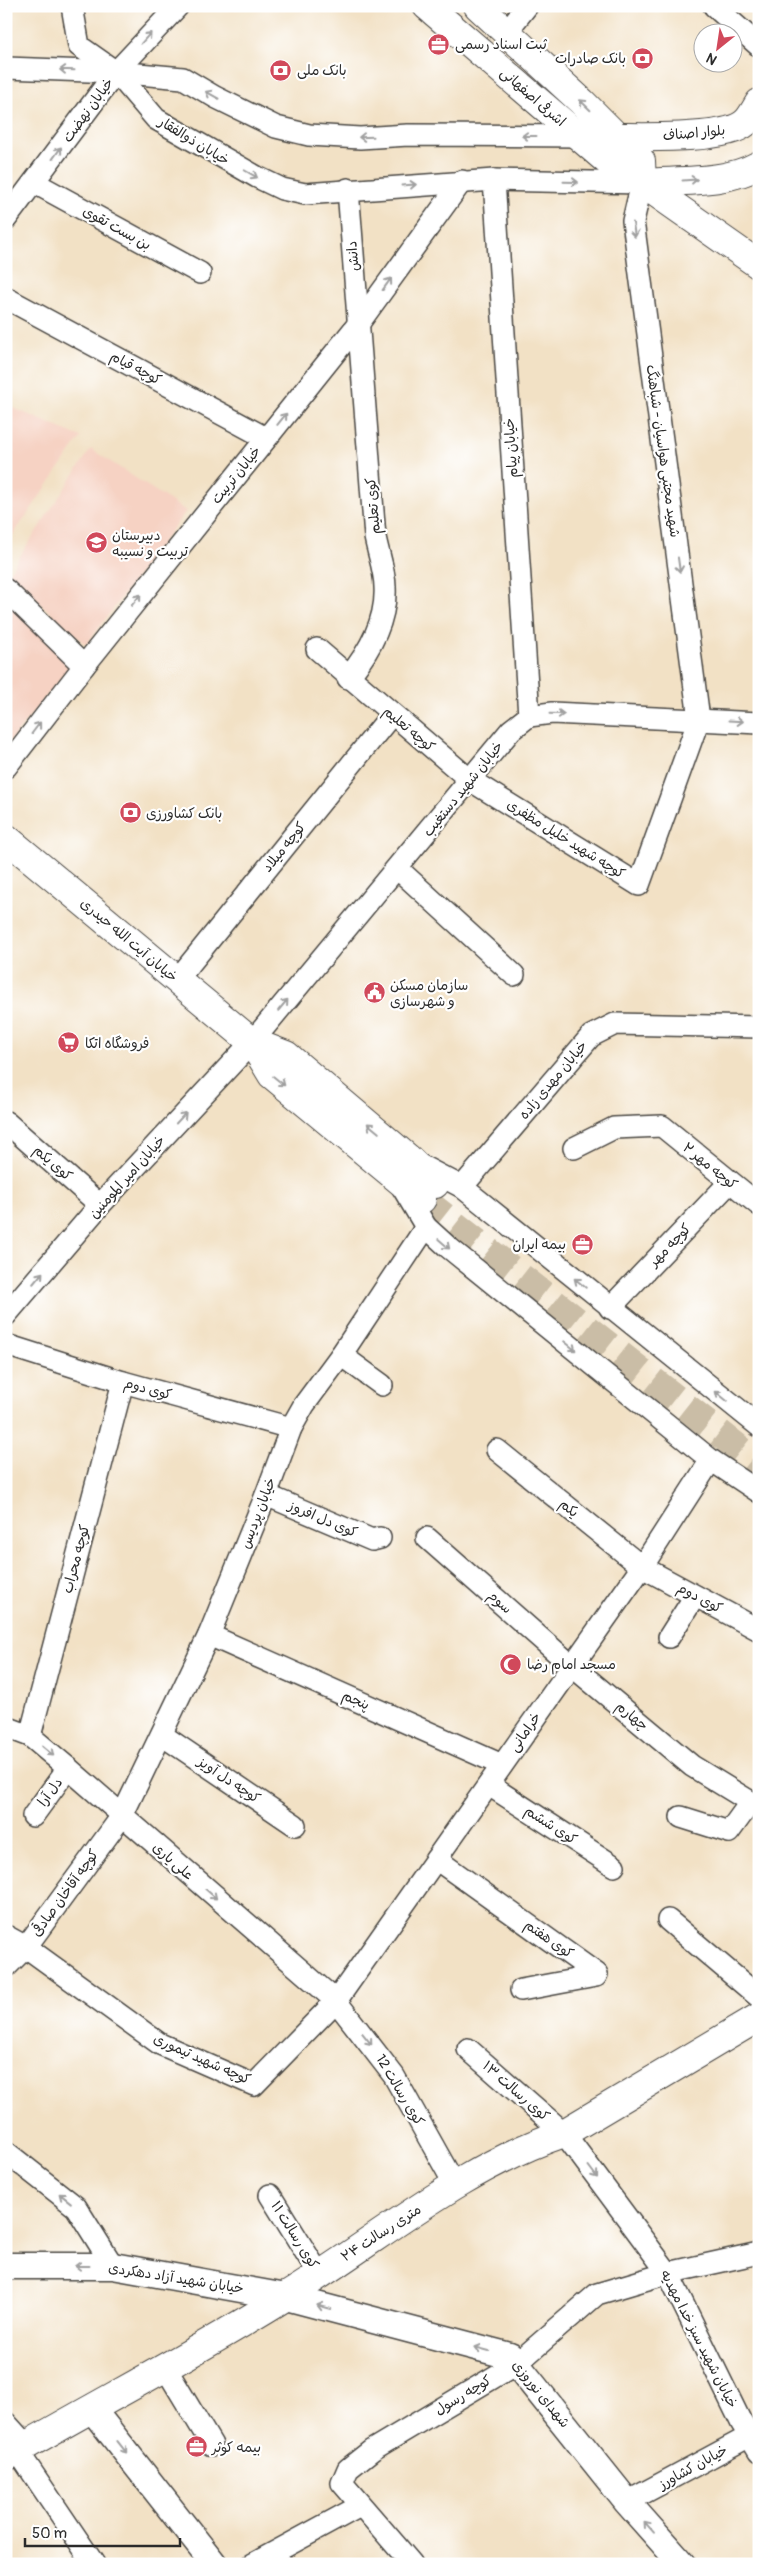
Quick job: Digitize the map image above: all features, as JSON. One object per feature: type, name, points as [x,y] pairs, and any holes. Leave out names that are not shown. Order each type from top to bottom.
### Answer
[{"type":"main road","name":"اشرفی اصفهانی","points":[[428,6],[611,164],[642,183],[759,265]]},
{"type":"main road","name":"اشرفی اصفهانی","points":[[478,6],[508,32],[641,161],[642,183]]},
{"type":"main road","name":"بلوار اصناف","points":[[618,137],[696,135],[733,130],[746,123],[759,103]]},
{"type":"main road","points":[[642,183],[727,177],[747,172],[759,165]]},
{"type":"main road","name":"خیابان آیت الله حیدری","points":[[6,838],[252,1042],[272,1075],[403,1168],[428,1191]]},
{"type":"main road","name":"۲۴ متری رسالت","points":[[17,2451],[286,2297],[454,2185],[532,2144],[564,2133],[759,2017]]},
{"type":"street","name":"خیابان ذوالفقار","points":[[72,6],[79,46],[116,72],[156,119],[257,177],[282,189],[305,194],[348,189],[494,180],[642,183]]},
{"type":"street","name":"خیابان نهضت","points":[[6,219],[35,183],[116,72],[178,6]]},
{"type":"street","points":[[508,32],[527,6]]},
{"type":"street","points":[[714,6],[759,46]]},
{"type":"street","points":[[6,68],[116,72],[183,78],[215,98],[276,127],[309,135],[360,138],[408,135],[618,137]]},
{"type":"street","name":"خیابان پیام","points":[[494,180],[529,716]]},
{"type":"street","name":"خیابان تربیت","points":[[6,767],[84,666],[358,324],[462,181]]},
{"type":"street","name":"بن بست تقوی","points":[[35,183],[200,274]]},
{"type":"street","name":"شهید مجتبی هواسیان - شباهنگ","points":[[642,183],[633,221],[699,719]]},
{"type":"street","name":"دانش","points":[[348,189],[358,324]]},
{"type":"street","name":"کوچه قیام","points":[[6,298],[266,438]]},
{"type":"street","name":"کوی تعلیم","points":[[348,678],[361,662],[382,622],[385,587],[375,538],[358,324]]},
{"type":"street","points":[[6,590],[84,666]]},
{"type":"street","name":"کوچه تعلیم","points":[[317,649],[348,678],[470,780]]},
{"type":"street","points":[[529,716],[552,713],[759,723]]},
{"type":"street","name":"کوچه میلاد","points":[[177,980],[392,714]]},
{"type":"street","name":"خیابان شهید دستغیب","points":[[252,1042],[398,869],[511,730],[529,716]]},
{"type":"street","name":"کوچه شهید خلیل مظفری","points":[[470,780],[639,885],[699,719]]},
{"type":"street","points":[[398,869],[514,975]]},
{"type":"street","name":"خیابان مهدی زاده","points":[[462,1187],[591,1036],[615,1024],[759,1027]]},
{"type":"street","name":"خیابان امیر المومنین","points":[[6,1315],[100,1205],[252,1042]]},
{"type":"street","name":"کوی یکم","points":[[6,1122],[100,1205]]},
{"type":"street","name":"کوچه مهر ۲","points":[[574,1148],[614,1128],[662,1126],[759,1205]]},
{"type":"street","points":[[403,1168],[462,1187],[759,1426]]},
{"type":"street","points":[[403,1168],[426,1227],[711,1460],[759,1492]]},
{"type":"street","name":"کوچه مهر","points":[[610,1308],[730,1182]]},
{"type":"street","name":"خیابان پردیس","points":[[122,1816],[209,1635],[266,1495],[290,1428],[426,1227]]},
{"type":"street","name":"کوی دوم","points":[[6,1345],[123,1382],[290,1428]]},
{"type":"street","points":[[341,1355],[382,1384]]},
{"type":"street","name":"کوچه محراب","points":[[30,1736],[123,1382]]},
{"type":"street","name":"یکم","points":[[497,1450],[642,1567]]},
{"type":"street","name":"خرامانی","points":[[336,2001],[642,1567],[711,1460]]},
{"type":"street","name":"کوی دل افروز","points":[[266,1495],[372,1540],[380,1538]]},
{"type":"street","name":"سوم","points":[[427,1538],[572,1666]]},
{"type":"street","name":"کوی دوم","points":[[642,1567],[759,1630]]},
{"type":"street","points":[[669,1637],[695,1596]]},
{"type":"street","name":"پنجم","points":[[209,1635],[502,1765]]},
{"type":"street","name":"چهارم","points":[[572,1666],[692,1766],[754,1805]]},
{"type":"street","name":"علی یاری","points":[[6,1727],[30,1736],[336,2001]]},
{"type":"street","name":"کوچه دل آویز","points":[[162,1735],[295,1825]]},
{"type":"street","name":"دل آرا","points":[[32,1816],[68,1768]]},
{"type":"street","name":"کوی ششم","points":[[489,1785],[614,1866]]},
{"type":"street","points":[[681,1817],[729,1832],[754,1805]]},
{"type":"street","name":"کوچه آقاخان صادقی","points":[[6,1967],[26,1947],[122,1816]]},
{"type":"street","name":"کوی هفتم","points":[[436,1859],[597,1974],[596,1976],[521,1990]]},
{"type":"street","points":[[668,1920],[759,1997]]},
{"type":"street","name":"کوچه شهید تیموری","points":[[6,1936],[26,1947],[160,2044],[254,2085],[336,2001]]},
{"type":"street","name":"کوی رسالت 12","points":[[336,2001],[394,2076],[454,2185]]},
{"type":"street","name":"کوی رسالت ۱۳","points":[[468,2049],[564,2133]]},
{"type":"street","name":"خیابان شهید سبز خدا مهدیه","points":[[564,2133],[668,2273],[756,2439]]},
{"type":"street","points":[[6,2152],[76,2207],[113,2266]]},
{"type":"street","name":"کوی رسالت ۱۱","points":[[270,2195],[319,2274]]},
{"type":"street","name":"کوچه رسول","points":[[360,2506],[342,2484],[348,2469],[372,2450],[516,2364],[597,2294],[668,2273],[759,2253]]},
{"type":"street","name":"خیابان شهید آزاد دهکردی","points":[[6,2266],[113,2266],[286,2297]]},
{"type":"street","name":"شهدای نوروزی","points":[[286,2297],[510,2356],[628,2502],[682,2564]]},
{"type":"street","points":[[165,2367],[212,2445]]},
{"type":"street","points":[[92,2409],[214,2564]]},
{"type":"street","points":[[6,2423],[17,2451],[94,2564]]},
{"type":"street","name":"خیابان کشاورز","points":[[628,2502],[756,2439]]},
{"type":"street","points":[[253,2564],[360,2506],[412,2564]]},
{"type":"shaded area","points":[[6,405],[81,437],[6,545]]},
{"type":"shaded area","name":"دبیرستان تربیت و نسیبه","points":[[91,449],[186,511],[86,645],[8,574]]},
{"type":"shaded area","points":[[6,590],[74,662],[6,746]]},
{"type":"tunnel","points":[[422,1199],[759,1464]]},
{"type":"place","name":"ثبت اسناد رسمی","points":[[439,44]]},
{"type":"place","name":"بانک صادرات","points":[[642,58]]},
{"type":"place","name":"بانک ملی","points":[[281,70]]},
{"type":"place","name":"دبیرستان تربیت و نسیبه","points":[[96,543]]},
{"type":"place","name":"بانک کشاورزی","points":[[130,813]]},
{"type":"place","name":"سازمان مسکن و شهرسازی","points":[[374,993]]},
{"type":"place","name":"فروشگاه اتکا","points":[[69,1043]]},
{"type":"place","name":"بیمه ایران","points":[[582,1244]]},
{"type":"place","name":"مسجد امام رضا","points":[[511,1664]]},
{"type":"place","name":"بیمه کوثر","points":[[196,2447]]}]
